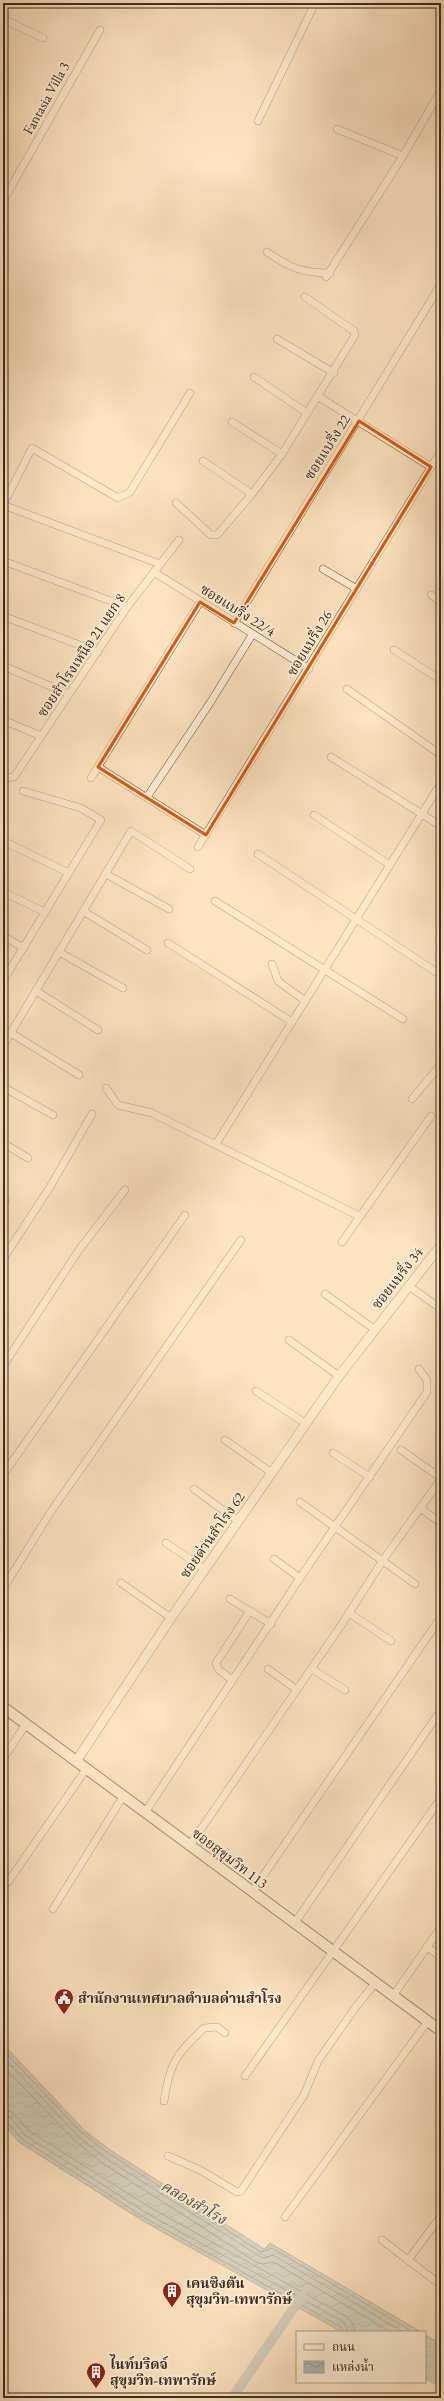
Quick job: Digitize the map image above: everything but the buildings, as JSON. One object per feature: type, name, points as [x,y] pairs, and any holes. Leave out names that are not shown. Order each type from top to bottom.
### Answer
[{"type":"main road","name":"ซอยสุขุมวิท 113","points":[[3,1706],[146,1811],[294,1924],[333,1950],[441,2031]]},
{"type":"street","points":[[258,121],[315,3]]},
{"type":"street","points":[[3,18],[42,38]]},
{"type":"street","name":"Fantasia Villa 3","points":[[3,201],[100,30]]},
{"type":"street","points":[[267,252],[282,263],[305,273],[328,275],[403,156],[441,90]]},
{"type":"street","points":[[337,129],[403,156]]},
{"type":"street","name":"ซอยแบริ่ง 22","points":[[234,623],[441,284]]},
{"type":"street","points":[[176,503],[213,536],[220,532],[252,494],[282,454],[307,413],[319,397],[354,340],[354,331],[305,297]]},
{"type":"street","points":[[277,339],[334,373]]},
{"type":"street","points":[[254,377],[307,413]]},
{"type":"street","points":[[160,564],[3,505],[32,448],[118,498],[121,498],[130,492],[190,393]]},
{"type":"street","points":[[319,397],[431,467]]},
{"type":"street","points":[[232,422],[282,454]]},
{"type":"street","name":"ซอยแบริ่ง 26","points":[[198,847],[309,669],[441,451]]},
{"type":"street","points":[[203,461],[252,494]]},
{"type":"street","name":"ซอยสำโรงเหนือ 21 แยก 8","points":[[3,777],[7,778],[14,776],[127,607],[179,540]]},
{"type":"street","points":[[3,561],[127,607]]},
{"type":"street","points":[[323,569],[357,589]]},
{"type":"street","name":"ซอยแบริ่ง 22/4","points":[[154,572],[252,635],[309,669]]},
{"type":"street","points":[[431,596],[441,602]]},
{"type":"street","points":[[91,778],[200,602]]},
{"type":"street","points":[[3,616],[98,652]]},
{"type":"street","points":[[147,797],[210,703],[252,635]]},
{"type":"street","points":[[394,650],[441,680]]},
{"type":"street","points":[[3,666],[69,694]]},
{"type":"street","points":[[347,688],[441,755]]},
{"type":"street","points":[[3,720],[41,736]]},
{"type":"street","points":[[331,757],[441,826]]},
{"type":"street","points":[[98,767],[206,835]]},
{"type":"street","points":[[216,1144],[292,1022],[304,1000],[357,919],[441,783]]},
{"type":"street","points":[[3,982],[101,820],[81,808],[23,791]]},
{"type":"street","points":[[314,815],[390,865]]},
{"type":"street","points":[[3,1046],[131,831],[190,869]]},
{"type":"street","points":[[3,841],[69,873]]},
{"type":"street","points":[[258,854],[436,972]]},
{"type":"street","points":[[106,874],[169,909]]},
{"type":"street","points":[[3,892],[45,912]]},
{"type":"street","points":[[215,901],[403,1019]]},
{"type":"street","points":[[84,911],[146,950]]},
{"type":"street","points":[[3,936],[24,948]]},
{"type":"street","points":[[168,944],[292,1022]]},
{"type":"street","points":[[59,952],[123,988]]},
{"type":"street","points":[[272,964],[278,981],[304,1000]]},
{"type":"street","points":[[36,991],[98,1030]]},
{"type":"street","points":[[10,1033],[79,1075]]},
{"type":"street","points":[[412,1099],[441,1064]]},
{"type":"street","points":[[3,1087],[53,1115]]},
{"type":"street","points":[[106,1088],[118,1105],[152,1114],[216,1144],[359,1216]]},
{"type":"street","points":[[3,1259],[50,1187],[92,1114]]},
{"type":"street","points":[[342,1242],[431,1116]]},
{"type":"street","points":[[3,1143],[28,1158]]},
{"type":"street","points":[[3,1366],[79,1250],[125,1190]]},
{"type":"street","points":[[3,1475],[185,1215]]},
{"type":"street","points":[[3,1589],[50,1513],[241,1240]]},
{"type":"street","name":"ซอยแบริ่ง 34","points":[[374,1329],[441,1245]]},
{"type":"street","points":[[409,1286],[441,1309]]},
{"type":"street","points":[[325,1294],[374,1329]]},
{"type":"street","name":"ซอยด่านสำโรง 62","points":[[77,1760],[171,1618],[305,1423],[374,1329]]},
{"type":"street","points":[[289,1340],[339,1376]]},
{"type":"street","points":[[146,1811],[300,1578],[427,1392],[427,1380],[419,1369]]},
{"type":"street","points":[[256,1391],[305,1423]]},
{"type":"street","points":[[225,1440],[272,1473]]},
{"type":"street","points":[[190,1845],[350,1613],[383,1560],[441,1478],[401,1450]]},
{"type":"street","points":[[333,1453],[370,1477]]},
{"type":"street","points":[[194,1489],[238,1521]]},
{"type":"street","points":[[300,1502],[415,1584]]},
{"type":"street","points":[[420,1508],[441,1523]]},
{"type":"street","points":[[166,1543],[205,1569]]},
{"type":"street","points":[[274,1560],[300,1578]]},
{"type":"street","points":[[121,1583],[171,1618]]},
{"type":"street","points":[[230,1599],[271,1624]]},
{"type":"street","points":[[232,1680],[218,1669],[216,1663],[218,1656],[250,1611]]},
{"type":"street","points":[[350,1613],[391,1641]]},
{"type":"street","points":[[252,1892],[441,1617]]},
{"type":"street","points":[[268,1669],[297,1690]]},
{"type":"street","points":[[312,1669],[345,1690]]},
{"type":"street","points":[[294,1924],[441,1710]]},
{"type":"street","points":[[3,1759],[26,1724]]},
{"type":"street","points":[[8,1882],[87,1768]]},
{"type":"street","points":[[53,1909],[124,1795]]},
{"type":"street","points":[[245,2076],[441,1798]]},
{"type":"street","points":[[393,1996],[441,1927]]},
{"type":"street","points":[[427,1947],[441,1957]]},
{"type":"street","points":[[168,2156],[200,2170],[236,2192],[241,2191],[304,2095],[318,2061],[355,2008],[376,1982]]},
{"type":"street","points":[[284,2217],[428,2021]]},
{"type":"street","points":[[164,2100],[168,2073],[178,2054],[204,2028],[217,2027],[225,2034]]},
{"type":"street","points":[[408,2260],[441,2216]]},
{"type":"street","points":[[382,2240],[441,2285]]},
{"type":"highlighted area","points":[[359,421],[431,467],[206,835],[98,767],[200,602],[234,623]]},
{"type":"water","points":[[3,2044],[84,2130],[110,2150],[264,2249],[270,2243],[419,2331],[340,2331],[143,2221],[19,2142],[3,2123]]},
{"type":"water","points":[[426,2336],[441,2344],[441,2387],[426,2379]]},
{"type":"waterway","points":[[232,2398],[302,2296]]},
{"type":"place","name":"สำนักงานเทศบาลตำบลด่านสำโรง","points":[[64,2015]]},
{"type":"place","name":"เคนซิงตัน สุขุมวิท-เทพารักษ์","points":[[172,2308]]},
{"type":"place","name":"ไนท์บริดจ์ สุขุมวิท-เทพารักษ์","points":[[96,2389]]},
{"type":"water label","name":"คลองสำโรง","points":[[194,2202]]}]
